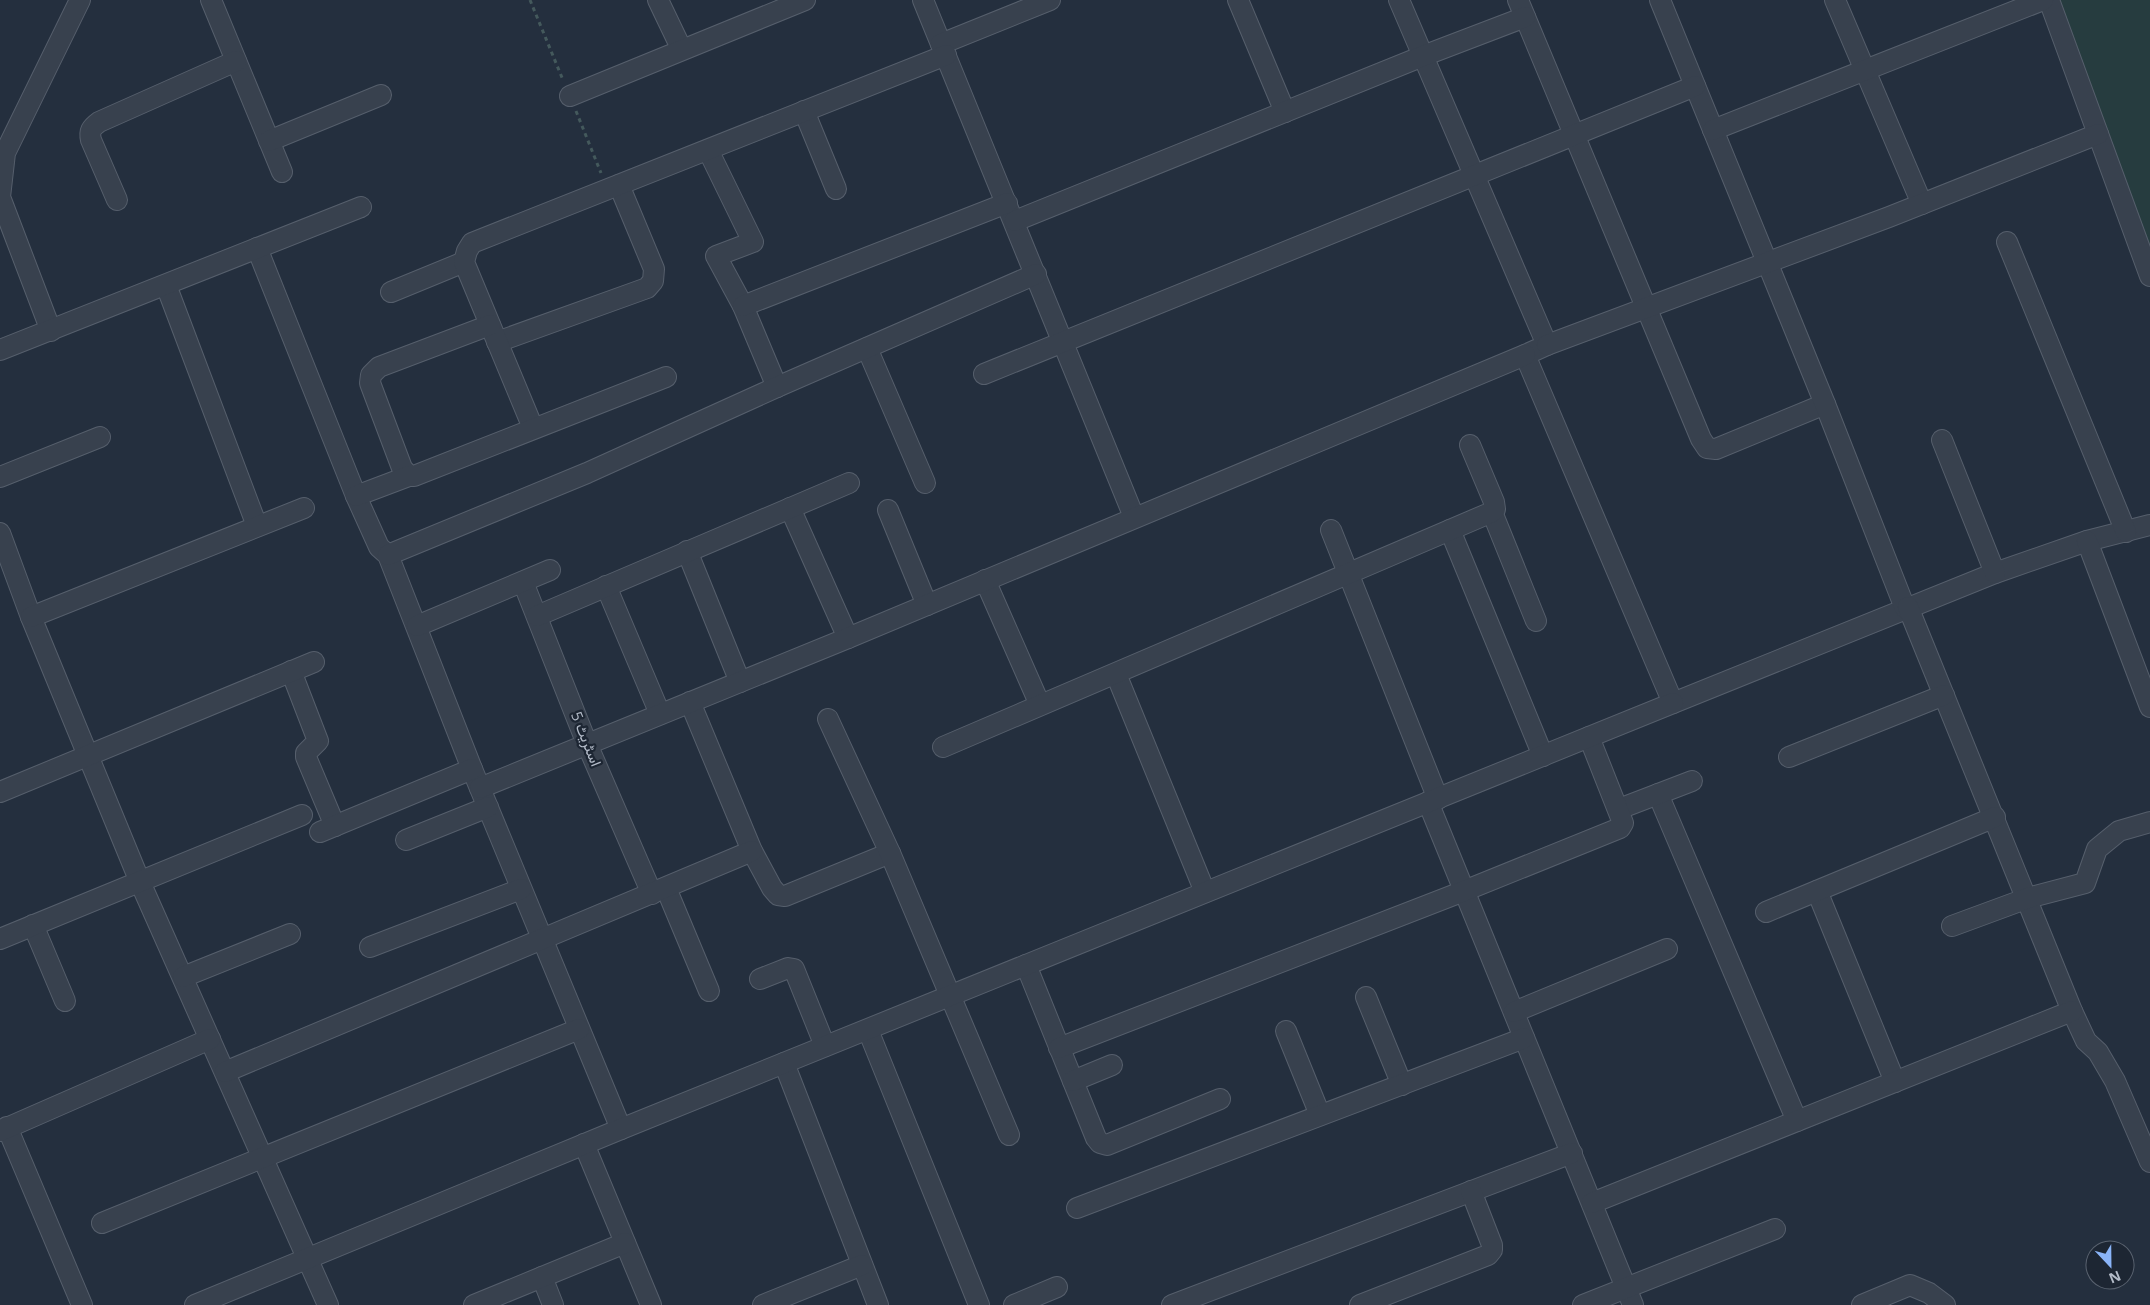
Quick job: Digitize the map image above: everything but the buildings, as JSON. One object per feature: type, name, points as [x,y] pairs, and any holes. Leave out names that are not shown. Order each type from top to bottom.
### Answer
[{"type":"street","points":[[51,331],[0,197],[1,173],[5,153],[80,0]]},
{"type":"street","points":[[211,0],[282,172]]},
{"type":"street","points":[[658,0],[681,48]]},
{"type":"street","points":[[570,96],[681,48],[805,0]]},
{"type":"street","points":[[923,0],[1134,517]]},
{"type":"street","points":[[533,428],[464,262],[466,251],[472,243],[804,112],[1050,0]]},
{"type":"street","points":[[1238,0],[1285,112]]},
{"type":"street","points":[[1399,0],[1547,345]]},
{"type":"street","points":[[1835,0],[1922,204]]},
{"type":"street","points":[[1713,130],[2043,0]]},
{"type":"street","points":[[2049,0],[2150,276]]},
{"type":"street","points":[[1664,1],[1695,86],[1906,607],[1995,817],[2072,1011],[2086,1041],[2098,1052],[2115,1081],[2150,1162]]},
{"type":"street","points":[[1014,221],[1423,56],[1522,9],[1707,448],[1716,449],[1825,404]]},
{"type":"street","points":[[117,200],[91,140],[89,132],[92,128],[99,122],[236,61]]},
{"type":"street","points":[[984,374],[1695,86]]},
{"type":"street","points":[[269,141],[381,95]]},
{"type":"street","points":[[804,112],[836,189]]},
{"type":"street","points":[[480,788],[928,605],[1547,345],[1767,264],[2098,134]]},
{"type":"street","points":[[708,150],[753,242],[716,256],[743,306],[778,387]]},
{"type":"street","points":[[409,476],[402,468],[373,392],[370,383],[371,375],[379,367],[647,288],[652,281],[654,269],[619,185]]},
{"type":"street","points":[[743,306],[1007,203]]},
{"type":"street","points":[[0,350],[361,207]]},
{"type":"street","points":[[2007,242],[2126,532]]},
{"type":"street","points":[[257,248],[356,496],[379,547],[388,556],[417,626],[472,769],[621,1128]]},
{"type":"street","points":[[391,292],[464,262]]},
{"type":"street","points":[[388,556],[587,473],[1036,274]]},
{"type":"street","points":[[166,285],[258,526]]},
{"type":"street","points":[[867,348],[925,483]]},
{"type":"street","points":[[1525,355],[1673,703]]},
{"type":"street","points":[[356,496],[409,476],[414,476],[666,377]]},
{"type":"street","points":[[0,477],[100,437]]},
{"type":"street","points":[[1942,440],[1996,573]]},
{"type":"street","points":[[1470,444],[1494,502],[1492,512],[1536,621]]},
{"type":"street","points":[[537,616],[849,483]]},
{"type":"street","points":[[31,617],[304,508]]},
{"type":"street","points":[[790,508],[848,638]]},
{"type":"street","points":[[888,510],[928,605]]},
{"type":"street","points":[[943,747],[1116,674],[1346,572],[1492,512]]},
{"type":"street","points":[[195,1305],[621,1128],[1433,801],[1906,607],[2087,541],[2150,525]]},
{"type":"street","points":[[1330,530],[1433,801],[1464,891],[1630,1297]]},
{"type":"street","points":[[1450,530],[1543,756]]},
{"type":"street","points":[[1,539],[140,882],[328,1305]]},
{"type":"street","points":[[2087,541],[2150,707]]},
{"type":"street","points":[[687,552],[740,682]]},
{"type":"street","points":[[417,626],[550,570]]},
{"type":"street","points":[[986,580],[1040,705]]},
{"type":"street","name":"اسٹریٹ 5","points":[[522,582],[587,744],[709,991]]},
{"type":"street","points":[[606,586],[660,714]]},
{"type":"street","points":[[0,792],[314,662]]},
{"type":"street","points":[[291,671],[318,741],[306,753],[306,757],[328,829],[472,769]]},
{"type":"street","points":[[1116,674],[1205,892]]},
{"type":"street","points":[[1789,757],[1944,694]]},
{"type":"street","points":[[690,702],[752,851],[772,888],[778,895],[785,896],[890,853]]},
{"type":"street","points":[[828,718],[890,853],[1009,1135]]},
{"type":"street","points":[[1059,1048],[1464,891],[1620,828],[1623,823],[1619,809],[1589,737]]},
{"type":"street","points":[[1619,809],[1692,781]]},
{"type":"street","points":[[1658,794],[1797,1121]]},
{"type":"street","points":[[406,840],[488,807]]},
{"type":"street","points":[[0,938],[302,815]]},
{"type":"street","points":[[1766,912],[1995,817]]},
{"type":"street","points":[[1952,926],[2028,898],[2085,883],[2096,849],[2119,831],[2150,822]]},
{"type":"street","points":[[225,1072],[752,851]]},
{"type":"street","points":[[370,947],[521,889]]},
{"type":"street","points":[[1817,891],[1895,1082]]},
{"type":"street","points":[[33,926],[65,1001]]},
{"type":"street","points":[[183,977],[290,934]]},
{"type":"street","points":[[1514,1012],[1667,950]]},
{"type":"street","points":[[1026,965],[1100,1144],[1107,1145],[1220,1099]]},
{"type":"street","points":[[760,979],[788,968],[794,969],[826,1046]]},
{"type":"street","points":[[1366,996],[1402,1085]]},
{"type":"street","points":[[1592,1203],[2072,1011]]},
{"type":"street","points":[[102,1223],[579,1029]]},
{"type":"street","points":[[868,1030],[980,1305]]},
{"type":"street","points":[[1286,1031],[1320,1115]]},
{"type":"street","points":[[1077,1208],[1524,1038]]},
{"type":"street","points":[[82,1305],[4,1129],[210,1040]]},
{"type":"street","points":[[784,1062],[878,1305]]},
{"type":"street","points":[[1073,1081],[1112,1065]]},
{"type":"street","points":[[584,1144],[651,1305]]},
{"type":"street","points":[[1172,1305],[1572,1153]]},
{"type":"street","points":[[1360,1305],[1488,1255],[1492,1250],[1492,1245],[1471,1192]]},
{"type":"street","points":[[1583,1305],[1630,1297],[1775,1229]]},
{"type":"street","points":[[474,1305],[625,1243]]},
{"type":"street","points":[[763,1305],[862,1265]]},
{"type":"street","points":[[542,1277],[553,1305]]},
{"type":"street","points":[[1862,1305],[1910,1285],[1929,1293],[1944,1305]]},
{"type":"street","points":[[1014,1305],[1057,1287]]},
{"type":"green space","points":[[2059,0],[2150,0],[2150,251]]}]
